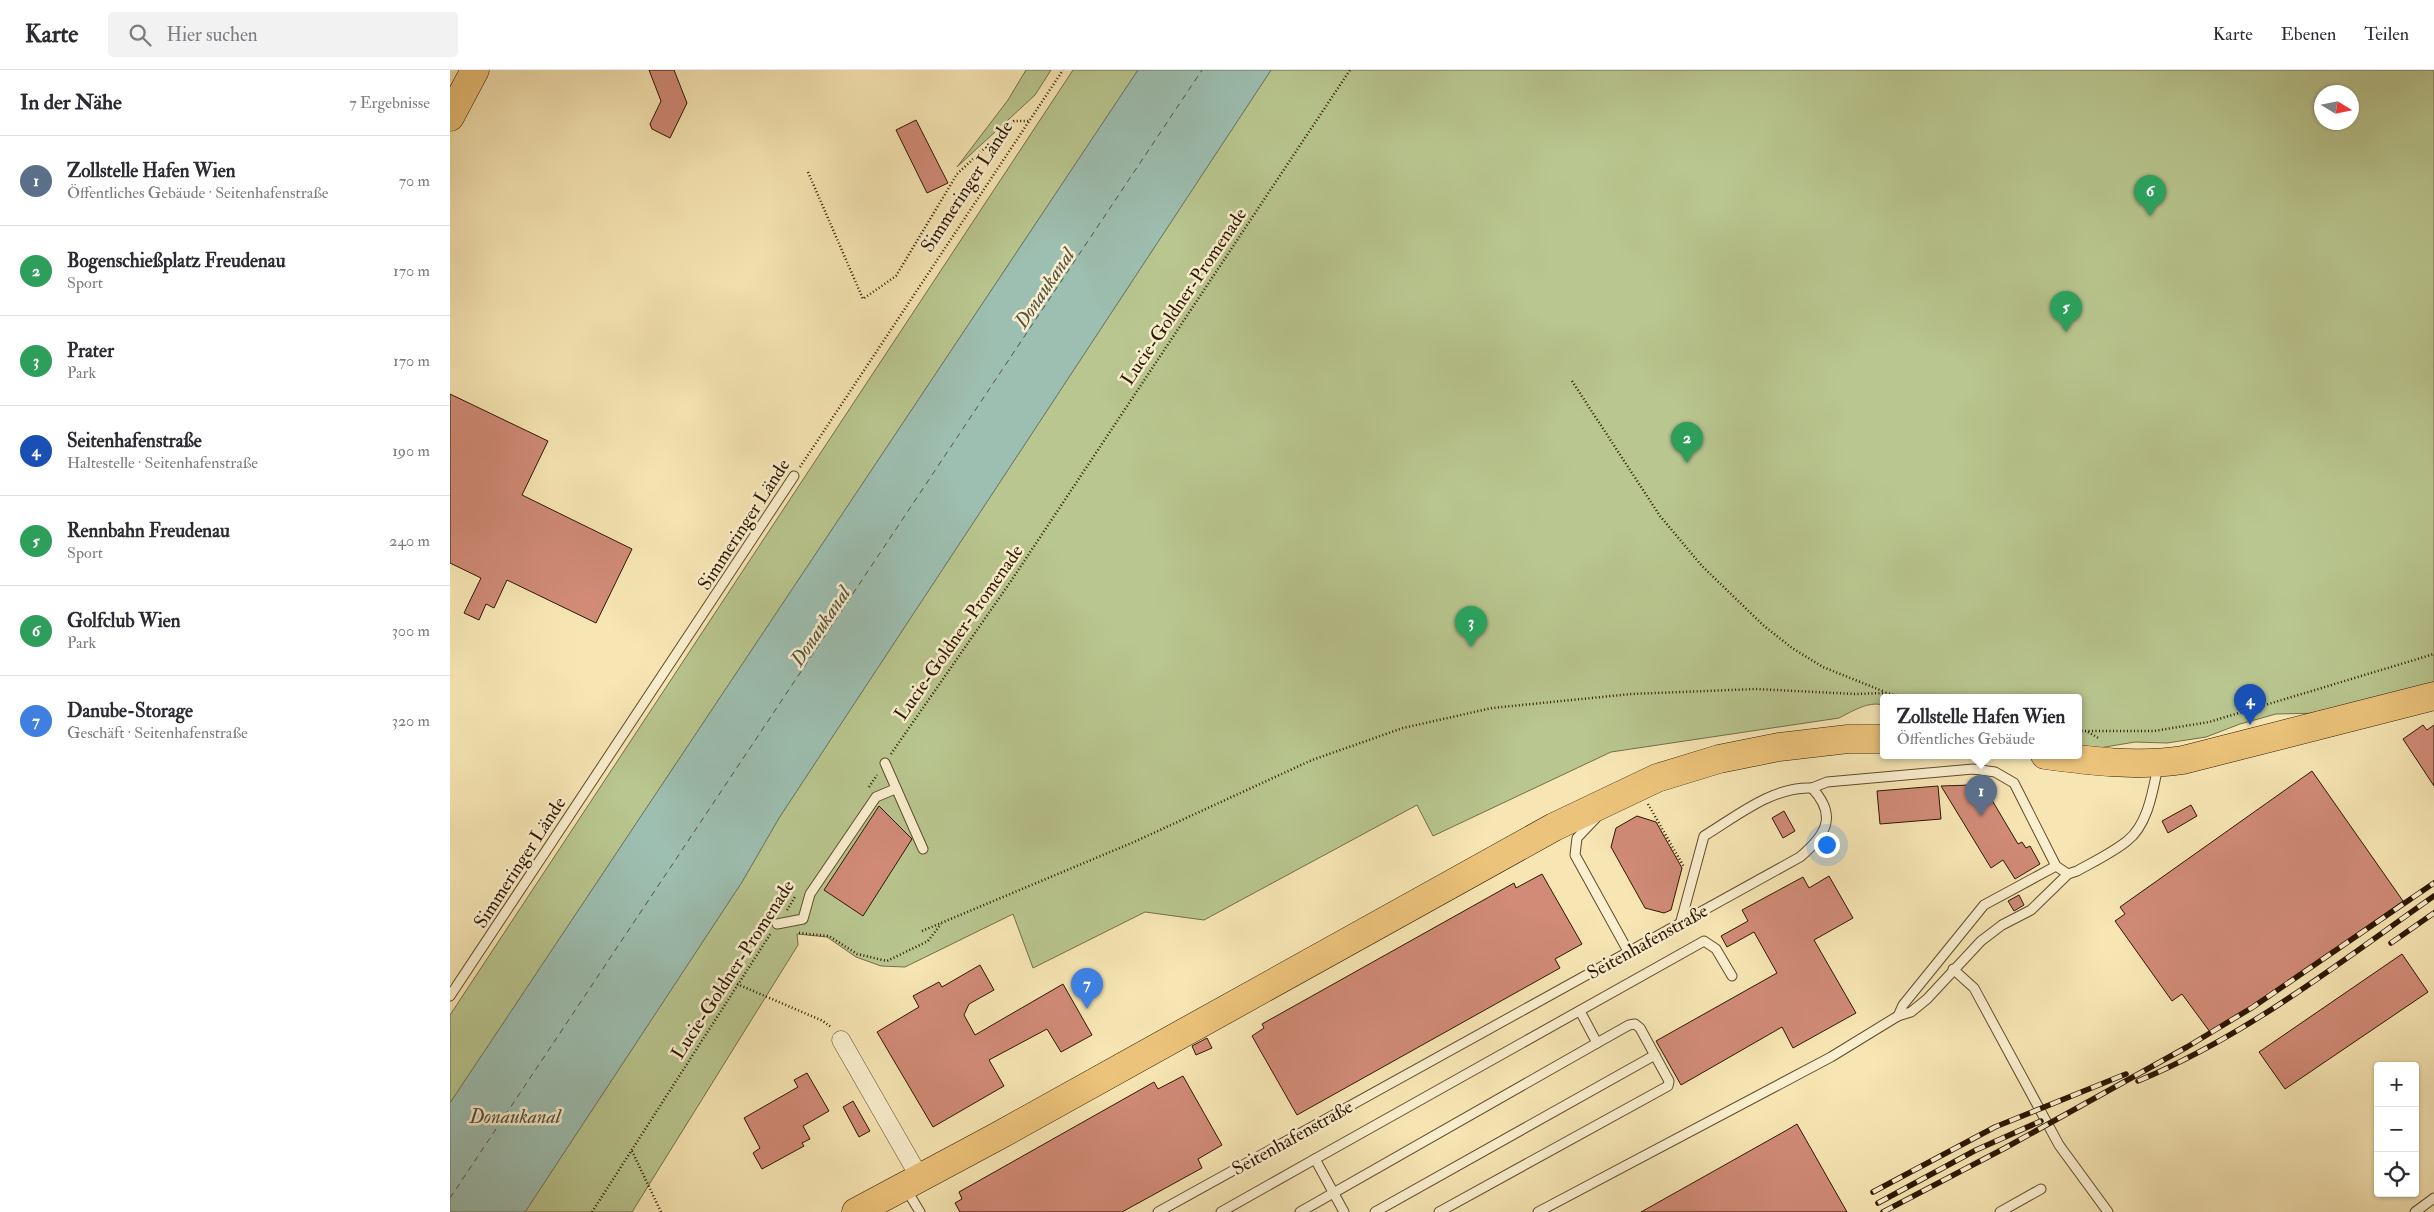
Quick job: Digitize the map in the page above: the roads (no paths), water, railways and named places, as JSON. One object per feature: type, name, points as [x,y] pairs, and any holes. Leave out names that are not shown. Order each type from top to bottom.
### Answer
[{"type":"main road","points":[[450,117],[475,70]]},
{"type":"main road","points":[[2074,759],[2159,764],[2190,758],[2434,696]]},
{"type":"main road","points":[[856,1212],[1554,826],[1657,778],[1719,759],[1779,747],[1848,739],[1880,739]]},
{"type":"street","points":[[841,1040],[912,1182]]},
{"type":"lane","name":"Simmeringer Lände","points":[[450,996],[794,476]]},
{"type":"lane","points":[[885,763],[894,789],[923,849]]},
{"type":"lane","points":[[1538,1212],[1831,1057],[1898,1016],[1911,1012],[1927,999],[1981,941],[2002,925],[2031,910],[2068,874],[2077,872],[2128,840],[2138,829],[2154,786],[2159,764]]},
{"type":"lane","points":[[1628,951],[1575,855],[1577,838],[1600,814],[1655,788],[1684,769]]},
{"type":"lane","points":[[1681,922],[1704,836],[1770,796],[1794,787],[1812,788],[1827,782],[1972,769],[1995,772],[2014,783],[2056,866],[2068,874]]},
{"type":"lane","name":"Seitenhafenstraße","points":[[1158,1212],[1800,857],[1815,844],[1825,828],[1827,814],[1823,800],[1812,788]]},
{"type":"lane","points":[[777,924],[803,919],[810,894],[876,797],[894,789]]},
{"type":"lane","points":[[1898,1016],[1903,1005],[1984,905],[2056,866]]},
{"type":"lane","points":[[1221,1212],[1704,941],[1716,949],[1732,976]]},
{"type":"lane","points":[[1953,969],[1974,988],[2059,1145],[2108,1212]]},
{"type":"lane","points":[[1580,1011],[1597,1043]]},
{"type":"lane","points":[[1300,1212],[1597,1043],[1635,1024],[1640,1028],[1669,1081],[1668,1086],[1439,1212]]},
{"type":"lane","points":[[1375,1212],[1655,1055]]},
{"type":"lane","points":[[1315,1159],[1344,1212]]},
{"type":"lane","points":[[912,1182],[920,1212]]},
{"type":"lane","points":[[2000,1212],[2041,1189]]},
{"type":"lane","points":[[2415,1212],[2434,1198]]},
{"type":"water","name":"Donaukanal","points":[[1138,70],[1271,70],[779,818],[742,882],[525,1212],[450,1212],[450,1103]]},
{"type":"railway","points":[[1883,1212],[2005,1148],[2187,1047],[2253,1007],[2434,883]]},
{"type":"railway","points":[[2138,1081],[2216,1043],[2291,997],[2434,896]]},
{"type":"railway","points":[[2391,943],[2434,913]]},
{"type":"railway","points":[[1873,1192],[1995,1127],[2126,1074]]},
{"type":"railway","points":[[1878,1203],[1976,1150],[2041,1121]]},
{"type":"place","name":"Golfclub Wien","points":[[2150,216]]},
{"type":"place","name":"Rennbahn Freudenau","points":[[2066,332]]},
{"type":"place","name":"Bogenschießplatz Freudenau","points":[[1687,463]]},
{"type":"place","name":"Prater","points":[[1471,647]]},
{"type":"place","name":"Seitenhafenstraße","points":[[2250,725]]},
{"type":"place","name":"Zollstelle Hafen Wien","points":[[1981,816]]},
{"type":"place","name":"Danube-Storage","points":[[1087,1009]]}]
